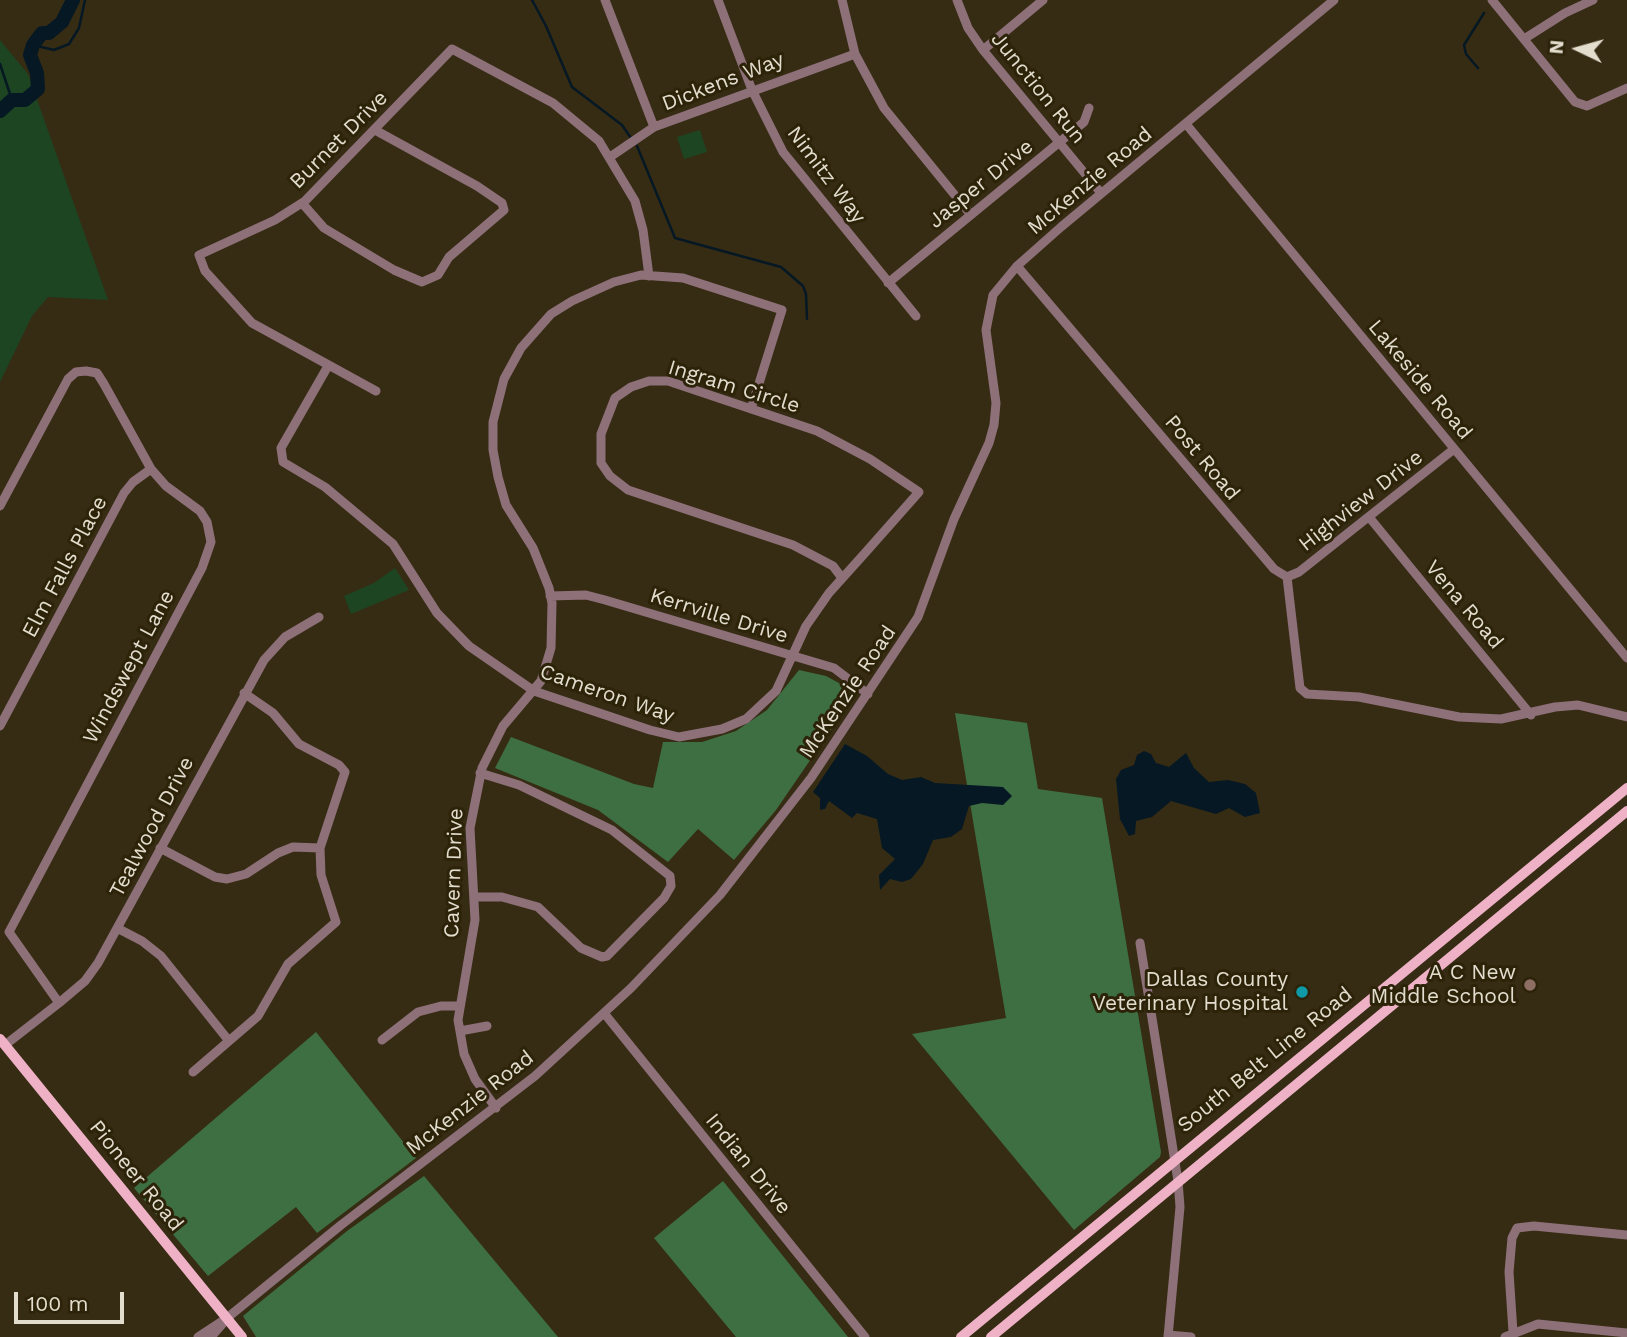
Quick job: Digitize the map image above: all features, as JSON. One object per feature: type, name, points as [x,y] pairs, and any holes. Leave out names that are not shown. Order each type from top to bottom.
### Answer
[{"type":"main road","name":"South Belt Line Road","points":[[961,1337],[1627,788]]},
{"type":"main road","name":"South Belt Line Road","points":[[991,1337],[1627,811]]},
{"type":"main road","points":[[1536,863],[1553,872]]},
{"type":"main road","points":[[1520,900],[1526,872]]},
{"type":"main road","points":[[1478,911],[1496,920]]},
{"type":"main road","name":"Pioneer Road","points":[[2,1042],[242,1337]]},
{"type":"street","points":[[605,0],[654,127]]},
{"type":"street","name":"Nimitz Way","points":[[719,0],[752,90],[783,152],[916,316]]},
{"type":"street","points":[[842,0],[855,54],[884,108],[971,215]]},
{"type":"street","name":"Junction Run","points":[[957,0],[968,28],[983,50],[1101,193]]},
{"type":"street","points":[[983,50],[1043,0]]},
{"type":"street","name":"McKenzie Road","points":[[227,1318],[341,1225],[496,1108],[604,1013],[678,940],[744,866],[811,778],[918,617],[954,519],[989,443],[996,403],[986,330],[993,295],[1017,266],[1101,193],[1334,0]]},
{"type":"street","points":[[1492,0],[1570,97],[1582,107],[1627,88]]},
{"type":"street","points":[[1524,39],[1565,13],[1593,0]]},
{"type":"street","name":"Burnet Drive","points":[[328,366],[252,323],[205,271],[199,255],[275,220],[302,203],[452,49],[553,103],[598,141],[610,157]]},
{"type":"street","name":"Dickens Way","points":[[610,157],[654,127],[855,54]]},
{"type":"street","name":"Jasper Drive","points":[[888,282],[1084,122],[1089,108]]},
{"type":"street","name":"Lakeside Road","points":[[1186,124],[1627,658]]},
{"type":"street","points":[[302,203],[324,228],[394,270],[422,282],[438,275],[449,257],[504,210],[502,203],[477,186],[375,130]]},
{"type":"street","points":[[610,157],[635,201],[643,230],[649,276]]},
{"type":"street","name":"Post Road","points":[[1017,266],[1274,569],[1287,577]]},
{"type":"street","name":"Cavern Drive","points":[[496,1108],[475,1079],[464,1054],[460,1031],[460,1006],[475,920],[470,828],[480,774],[503,726],[541,681],[551,648],[550,596],[533,548],[506,505],[493,450],[493,422],[504,379],[521,348],[551,314],[572,301],[614,282],[649,276],[683,278],[782,310],[751,409]]},
{"type":"street","points":[[328,366],[376,391]]},
{"type":"street","name":"Cameron Way","points":[[328,366],[281,448],[283,462],[325,487],[393,544],[437,613],[470,646],[534,691],[679,737],[696,736],[746,719],[776,691],[806,626],[842,579],[919,492]]},
{"type":"street","name":"Windswept Lane","points":[[0,506],[68,379],[76,372],[97,373],[151,469],[166,486],[200,511],[207,522],[211,542],[202,568],[9,932],[59,1003]]},
{"type":"street","name":"Ingram Circle","points":[[842,579],[833,566],[793,545],[628,490],[601,463],[601,434],[615,398],[631,387],[649,381],[668,382],[817,431],[870,459],[919,492]]},
{"type":"street","name":"Highview Drive","points":[[1287,577],[1299,572],[1454,449]]},
{"type":"street","name":"Elm Falls Place","points":[[0,726],[124,493],[133,482],[151,469]]},
{"type":"street","name":"Vena Road","points":[[1369,517],[1531,715]]},
{"type":"street","points":[[1287,577],[1300,688],[1307,694],[1359,697],[1459,717],[1501,719],[1531,715],[1555,707],[1578,705],[1627,717]]},
{"type":"street","name":"Kerrville Drive","points":[[550,596],[586,595],[834,668],[868,694]]},
{"type":"street","name":"Tealwood Drive","points":[[2,1042],[59,1003],[85,981],[117,929],[264,660],[285,637],[319,617]]},
{"type":"street","points":[[192,1072],[258,1016],[288,964],[336,922],[320,875],[320,848],[345,772],[339,765],[299,744],[273,713],[244,693]]},
{"type":"street","points":[[475,897],[502,897],[538,907],[582,948],[602,957],[616,948],[664,898],[671,886],[670,876],[612,830],[529,789],[480,774]]},
{"type":"street","points":[[160,848],[215,877],[227,879],[246,874],[278,853],[293,847],[320,848]]},
{"type":"street","points":[[117,929],[142,941],[161,956],[229,1041]]},
{"type":"street","points":[[1140,943],[1175,1158],[1180,1207],[1168,1336],[1191,1337]]},
{"type":"street","points":[[382,1040],[418,1012],[441,1006],[460,1006]]},
{"type":"street","name":"Indian Drive","points":[[604,1013],[865,1337]]},
{"type":"street","points":[[460,1031],[487,1026]]},
{"type":"street","points":[[1627,1235],[1534,1226],[1517,1228],[1512,1238],[1509,1272],[1509,1334],[1538,1324],[1627,1333]]},
{"type":"street","points":[[198,1337],[227,1318]]},
{"type":"street","points":[[211,1337],[227,1318]]},
{"type":"street","points":[[1552,1337],[1553,1325]]},
{"type":"green space","points":[[0,40],[28,74],[108,300],[48,297],[32,316],[0,382]]},
{"type":"green space","points":[[700,130],[707,152],[684,159],[677,137]]},
{"type":"green space","points":[[395,568],[409,590],[351,614],[344,596],[374,583]]},
{"type":"green space","points":[[799,670],[826,676],[850,689],[852,699],[776,810],[734,860],[698,829],[668,862],[598,810],[495,768],[511,737],[634,784],[653,788],[663,742],[702,742],[736,731],[767,710]]},
{"type":"green space","points":[[955,713],[1027,723],[1038,789],[1102,798],[1161,1152],[1160,1157],[1074,1230],[912,1034],[1006,1018]]},
{"type":"green space","points":[[316,1032],[416,1158],[317,1233],[296,1207],[208,1276],[134,1188]]},
{"type":"green space","points":[[424,1176],[558,1337],[256,1337],[243,1316],[347,1231]]},
{"type":"green space","points":[[723,1181],[848,1337],[736,1337],[654,1238]]},
{"type":"water","points":[[845,744],[867,756],[888,774],[902,780],[921,777],[935,783],[1003,787],[1012,796],[1003,805],[982,803],[969,806],[962,829],[951,837],[933,840],[923,864],[911,879],[902,882],[890,879],[880,890],[879,875],[895,859],[882,848],[877,819],[857,813],[852,818],[829,801],[825,809],[820,810],[820,798],[813,792]]},
{"type":"water","points":[[1144,751],[1151,754],[1156,763],[1169,767],[1186,753],[1194,768],[1209,782],[1228,780],[1245,784],[1256,793],[1260,813],[1245,817],[1229,808],[1216,814],[1171,801],[1152,817],[1136,821],[1135,834],[1129,836],[1120,819],[1116,779],[1121,770],[1134,765],[1137,755]]},
{"type":"waterway","points":[[0,111],[12,100],[25,100],[38,89],[37,73],[30,55],[33,45],[42,33],[49,33],[62,22],[73,0]]},
{"type":"waterway","points":[[33,45],[54,50],[69,44],[79,28],[85,0]]},
{"type":"waterway","points":[[532,0],[572,87],[622,125],[631,138]]},
{"type":"waterway","points":[[1478,68],[1466,54],[1464,45],[1484,13]]},
{"type":"waterway","points":[[0,64],[12,100]]},
{"type":"waterway","points":[[637,146],[675,238],[781,267],[803,286],[807,319]]},
{"type":"place","name":"A C New Middle School","points":[[1530,985]]},
{"type":"place","name":"Dallas County Veterinary Hospital","points":[[1302,992]]}]
